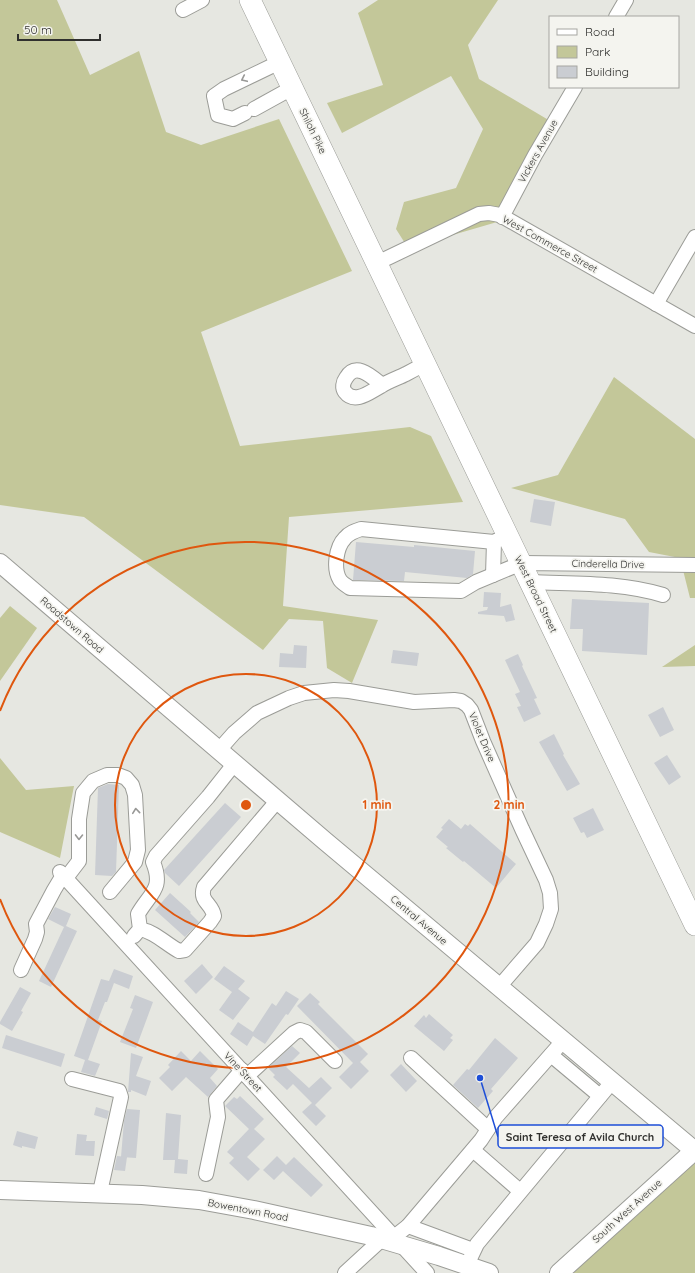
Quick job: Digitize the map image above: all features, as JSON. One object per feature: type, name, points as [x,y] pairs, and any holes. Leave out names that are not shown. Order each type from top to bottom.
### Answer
[{"type":"highway","name":"Shiloh Pike","points":[[250,0],[377,263]]},
{"type":"highway","name":"West Broad Street","points":[[377,263],[426,364],[501,539],[522,563],[695,925]]},
{"type":"main road","name":"Roadstown Road","points":[[0,563],[145,686]]},
{"type":"main road","name":"Central Avenue","points":[[145,686],[499,987],[695,1151]]},
{"type":"main road","name":"South West Avenue","points":[[559,1273],[695,1151]]},
{"type":"main road","name":"Bowentown Road","points":[[0,1190],[142,1194],[199,1200],[254,1210],[470,1258],[489,1273]]},
{"type":"street","points":[[183,10],[202,0]]},
{"type":"street","points":[[617,16],[626,0]]},
{"type":"street","points":[[280,62],[224,88],[214,96],[218,115],[233,119],[292,88]]},
{"type":"street","name":"Vickers Avenue","points":[[502,216],[535,155],[574,88]]},
{"type":"street","name":"West Commerce Street","points":[[377,263],[479,214],[489,213],[502,216],[695,326]]},
{"type":"street","points":[[656,304],[695,237]]},
{"type":"street","points":[[382,385],[426,364]]},
{"type":"street","points":[[493,575],[501,539],[361,528],[344,539],[336,562],[336,570],[340,581],[350,588],[461,591],[522,563]]},
{"type":"street","name":"Cinderella Drive","points":[[522,563],[695,565]]},
{"type":"street","points":[[531,582],[621,586],[663,595]]},
{"type":"street","name":"Violet Drive","points":[[219,750],[234,733],[257,713],[289,698],[304,693],[334,690],[349,691],[414,702],[454,700],[461,701],[467,705],[471,710],[522,829],[546,880],[550,893],[551,909],[537,943],[499,987]]},
{"type":"street","points":[[126,945],[140,929],[138,914],[156,889],[158,879],[157,871],[153,862],[156,856],[208,797],[235,763]]},
{"type":"street","points":[[21,970],[35,939],[37,932],[36,924],[63,875],[78,861],[79,819],[83,793],[93,781],[107,775],[118,775],[126,778],[132,785],[135,795],[138,824],[138,850],[135,862],[110,892]]},
{"type":"street","points":[[140,929],[149,931],[167,945],[179,951],[185,950],[214,916],[213,910],[204,901],[202,892],[207,883],[278,800]]},
{"type":"street","points":[[138,850],[146,851],[156,856]]},
{"type":"street","name":"Vine Street","points":[[63,875],[245,1073],[392,1240],[427,1273]]},
{"type":"street","points":[[206,1174],[218,1117],[216,1100],[245,1073],[294,1033],[300,1030],[306,1032],[335,1061]]},
{"type":"street","points":[[345,1273],[392,1240],[408,1226],[473,1150],[496,1117],[563,1041]]},
{"type":"street","points":[[551,1055],[600,1096]]},
{"type":"street","points":[[411,1058],[488,1129]]},
{"type":"street","points":[[72,1079],[119,1091],[121,1097],[100,1192]]},
{"type":"street","points":[[408,1226],[470,1258],[477,1244],[612,1082]]},
{"type":"street","points":[[473,1150],[520,1191]]},
{"type":"green space","points":[[0,0],[57,0],[90,75],[139,51],[166,132],[201,145],[279,119],[352,271],[201,332],[240,446],[410,427],[431,436],[463,502],[289,517],[283,606],[378,620],[352,683],[327,668],[323,621],[289,619],[263,650],[84,517],[0,505]]},
{"type":"green space","points":[[378,0],[498,0],[468,45],[479,79],[557,125],[504,220],[408,248],[396,229],[404,202],[456,188],[483,129],[451,76],[342,133],[327,103],[383,85],[358,13]]},
{"type":"green space","points":[[614,377],[695,439],[695,598],[690,598],[680,558],[649,552],[625,519],[511,488],[558,475]]},
{"type":"green space","points":[[10,606],[37,628],[0,681],[0,618]]},
{"type":"green space","points":[[695,645],[695,666],[662,667]]},
{"type":"green space","points":[[0,758],[26,790],[74,786],[60,858],[0,832]]},
{"type":"green space","points":[[695,1150],[695,1273],[559,1273]]},
{"type":"building","points":[[534,499],[555,502],[551,526],[530,522]]},
{"type":"building","points":[[356,542],[414,547],[414,545],[475,551],[473,574],[467,578],[405,572],[404,581],[353,580]]},
{"type":"building","points":[[484,592],[501,593],[500,607],[511,604],[515,620],[506,622],[504,616],[478,614],[478,612],[487,610],[488,607],[483,607]]},
{"type":"building","points":[[572,599],[649,603],[647,655],[582,651],[583,629],[570,629]]},
{"type":"building","points":[[294,645],[307,646],[306,668],[279,667],[280,653],[293,654]]},
{"type":"building","points":[[393,650],[419,653],[417,666],[391,663]]},
{"type":"building","points":[[518,654],[537,698],[534,699],[541,714],[524,722],[517,707],[521,706],[515,694],[520,692],[505,660]]},
{"type":"building","points":[[663,707],[674,730],[660,737],[648,715]]},
{"type":"building","points":[[554,734],[564,754],[563,755],[580,784],[567,791],[539,742]]},
{"type":"building","points":[[667,755],[681,777],[669,785],[654,763]]},
{"type":"building","points":[[108,784],[119,785],[116,872],[112,876],[95,875],[98,788]]},
{"type":"building","points":[[225,803],[241,817],[179,886],[165,873],[164,870]]},
{"type":"building","points":[[593,808],[604,830],[587,838],[584,832],[581,833],[573,818]]},
{"type":"building","points":[[449,819],[461,829],[465,824],[468,826],[470,824],[516,864],[496,888],[446,848],[448,847],[436,837],[443,829],[441,828]]},
{"type":"building","points":[[170,893],[191,912],[190,913],[199,922],[185,937],[155,910]]},
{"type":"building","points":[[55,907],[71,914],[66,926],[77,931],[51,987],[39,981],[64,927],[48,919]]},
{"type":"building","points":[[202,964],[213,977],[196,994],[184,981]]},
{"type":"building","points":[[224,966],[245,981],[238,989],[250,998],[233,1020],[219,1010],[232,992],[214,979]]},
{"type":"building","points":[[114,969],[133,976],[129,989],[114,983],[98,1020],[102,1021],[88,1060],[100,1064],[95,1076],[81,1072],[85,1060],[74,1056],[101,979],[109,981]]},
{"type":"building","points":[[20,987],[31,993],[21,1011],[23,1012],[12,1031],[0,1024],[0,1022]]},
{"type":"building","points":[[286,991],[299,999],[288,1015],[286,1014],[265,1044],[253,1036],[247,1046],[230,1034],[238,1022],[253,1032],[272,1003],[276,1006]]},
{"type":"building","points":[[310,993],[320,1002],[318,1004],[368,1054],[360,1062],[369,1071],[351,1089],[339,1077],[353,1063],[297,1006]]},
{"type":"building","points":[[135,995],[153,1002],[136,1048],[120,1042],[133,1009],[130,1008]]},
{"type":"building","points":[[429,1014],[453,1035],[450,1038],[453,1040],[444,1051],[414,1026],[424,1015],[426,1018]]},
{"type":"building","points":[[6,1035],[65,1054],[61,1067],[2,1048]]},
{"type":"building","points":[[495,1038],[518,1058],[491,1089],[493,1091],[478,1108],[453,1085],[467,1069],[469,1070]]},
{"type":"building","points":[[292,1046],[300,1053],[286,1067],[309,1088],[321,1077],[332,1088],[315,1105],[326,1116],[316,1126],[302,1112],[312,1103],[293,1084],[287,1090],[273,1077],[275,1075],[268,1068]]},
{"type":"building","points":[[181,1051],[191,1061],[200,1051],[218,1069],[210,1078],[217,1086],[208,1097],[186,1077],[172,1091],[159,1078],[170,1067],[168,1065]]},
{"type":"building","points":[[131,1053],[143,1057],[136,1076],[151,1081],[146,1096],[131,1090],[131,1092],[128,1092]]},
{"type":"building","points":[[401,1064],[417,1081],[406,1092],[390,1075]]},
{"type":"building","points":[[240,1096],[264,1119],[254,1129],[265,1139],[247,1157],[260,1169],[248,1181],[229,1163],[234,1158],[227,1152],[249,1129],[225,1106],[234,1097],[237,1099]]},
{"type":"building","points":[[96,1107],[109,1111],[107,1119],[94,1115]]},
{"type":"building","points":[[127,1109],[140,1110],[136,1158],[121,1157],[124,1121]]},
{"type":"building","points":[[166,1113],[181,1115],[178,1159],[188,1160],[187,1174],[174,1173],[175,1160],[163,1160]]},
{"type":"building","points":[[17,1131],[38,1137],[35,1149],[22,1146],[22,1148],[13,1145]]},
{"type":"building","points":[[77,1134],[87,1135],[86,1141],[95,1141],[94,1156],[75,1155]]},
{"type":"building","points":[[117,1156],[127,1157],[125,1171],[114,1170]]},
{"type":"building","points":[[277,1156],[286,1165],[294,1157],[323,1185],[311,1197],[283,1171],[274,1180],[263,1170]]},
{"type":"place","name":"Saint Teresa of Avila Church","points":[[480,1078]]}]
